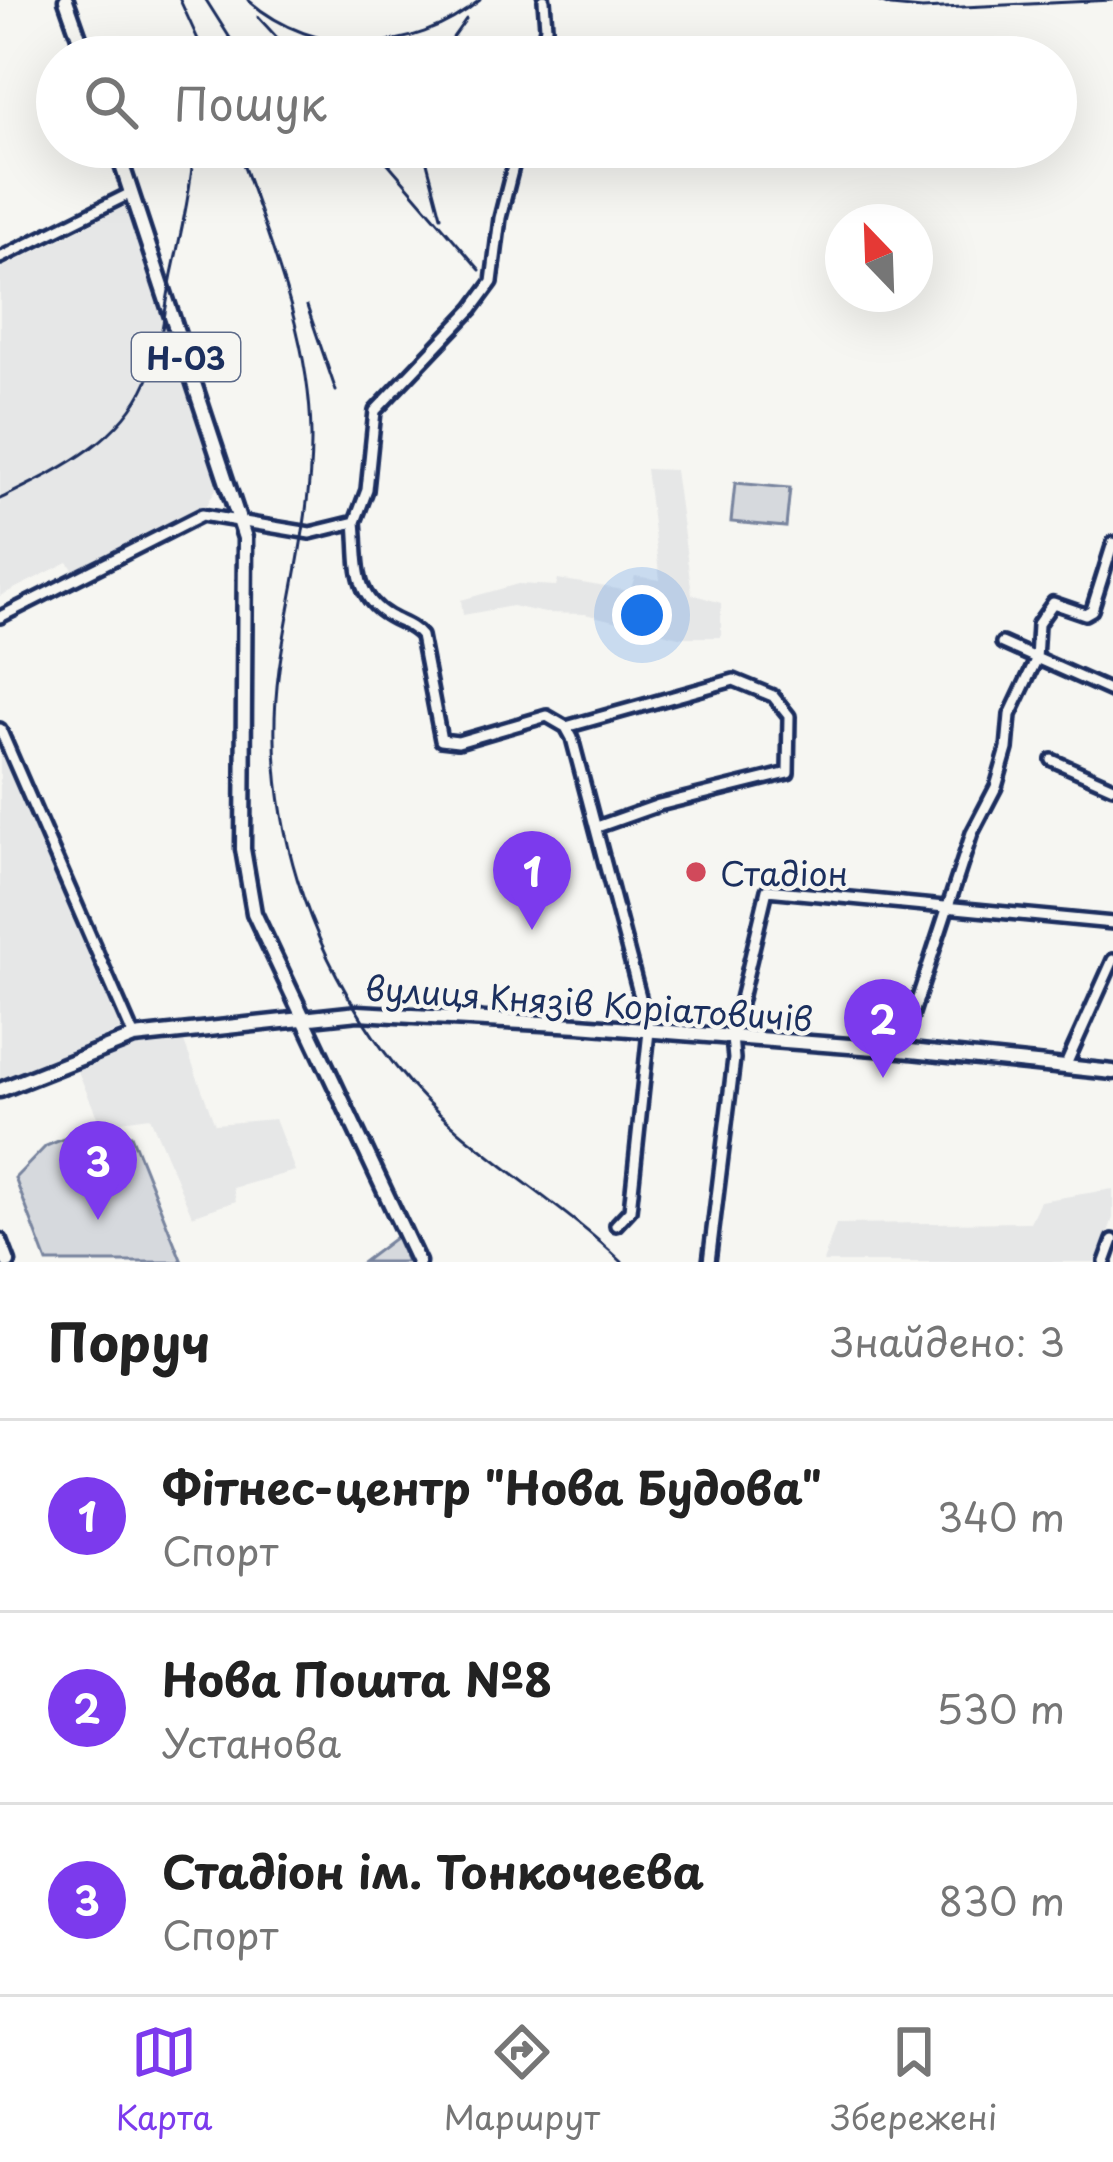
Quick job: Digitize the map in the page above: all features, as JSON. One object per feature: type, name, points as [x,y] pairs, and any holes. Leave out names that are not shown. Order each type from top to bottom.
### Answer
[{"type":"main road","points":[[66,0],[79,36]]},
{"type":"main road","name":"Н-03","points":[[123,168],[245,538],[243,849],[254,914],[418,1262]]},
{"type":"main road","name":"вулиця Князів Коріатовичів","points":[[0,1090],[134,1037],[358,1012],[901,1050],[1113,1072]]},
{"type":"main road","points":[[0,1241],[8,1262]]},
{"type":"street","points":[[544,0],[544,36]]},
{"type":"street","points":[[513,168],[492,282],[375,411],[367,490],[355,522],[361,590],[374,606],[422,636],[441,740],[458,742],[547,716],[566,727],[597,826],[649,1030],[630,1210],[616,1225]]},
{"type":"street","points":[[0,258],[131,193]]},
{"type":"street","points":[[0,617],[202,515],[310,533],[355,522]]},
{"type":"street","points":[[901,1050],[972,833],[996,787],[1010,715],[1036,658],[1037,628],[1049,605],[1057,603],[1085,614],[1094,608],[1113,543]]},
{"type":"street","points":[[1002,643],[1113,692]]},
{"type":"street","points":[[566,727],[734,680],[773,696],[789,716],[788,773],[659,805],[597,826]]},
{"type":"street","points":[[0,729],[134,1037]]},
{"type":"street","points":[[1052,760],[1113,787]]},
{"type":"street","points":[[709,1262],[734,1059],[732,1037],[767,890],[1113,923]]},
{"type":"street","points":[[1065,1067],[1113,960]]},
{"type":"street","points":[[1105,1262],[1113,1240]]},
{"type":"shaded area","points":[[126,206],[217,487],[207,505],[74,571],[68,562],[0,596],[0,269]]},
{"type":"shaded area","points":[[646,469],[675,470],[692,594],[721,603],[721,637],[679,637],[585,614],[512,606],[463,615],[461,600],[518,584],[556,586],[558,579],[630,591],[635,576],[660,580]]},
{"type":"shaded area","points":[[735,483],[790,488],[786,527],[731,522]]},
{"type":"shaded area","points":[[0,744],[123,1029],[0,1080]]},
{"type":"shaded area","points":[[184,1042],[215,1124],[275,1119],[295,1171],[233,1188],[236,1201],[192,1216],[150,1117],[100,1124],[77,1069],[133,1046]]},
{"type":"shaded area","points":[[83,1131],[131,1135],[182,1262],[47,1262],[15,1178],[46,1146]]},
{"type":"shaded area","points":[[1113,1189],[1113,1218],[1098,1262],[823,1262],[836,1224],[1030,1222],[1040,1201]]},
{"type":"shaded area","points":[[396,1237],[407,1262],[363,1262]]},
{"type":"railway","points":[[180,0],[196,36]]},
{"type":"railway","points":[[206,0],[229,36]]},
{"type":"railway","points":[[248,0],[275,19],[314,36]]},
{"type":"railway","points":[[410,36],[453,18],[480,0]]},
{"type":"railway","points":[[874,0],[922,9],[1113,0]]},
{"type":"railway","points":[[258,17],[276,36]]},
{"type":"railway","points":[[454,36],[466,19]]},
{"type":"railway","points":[[0,499],[84,453],[121,422],[135,403],[159,342],[191,168]]},
{"type":"railway","points":[[244,168],[286,289],[309,398],[308,494],[279,669],[275,723],[284,828],[297,879],[338,977],[396,1067],[447,1121],[622,1262]]},
{"type":"railway","points":[[392,168],[480,270]]},
{"type":"railway","points":[[428,168],[441,216]]},
{"type":"railway","points":[[307,306],[336,391]]},
{"type":"place","name":"Стадіон","points":[[696,872]]},
{"type":"place","name":"Фітнес-центр \"Нова Будова\"","points":[[532,930]]},
{"type":"place","name":"Нова Пошта №8","points":[[883,1078]]},
{"type":"place","name":"Стадіон ім. Тонкочеєва","points":[[98,1220]]}]
